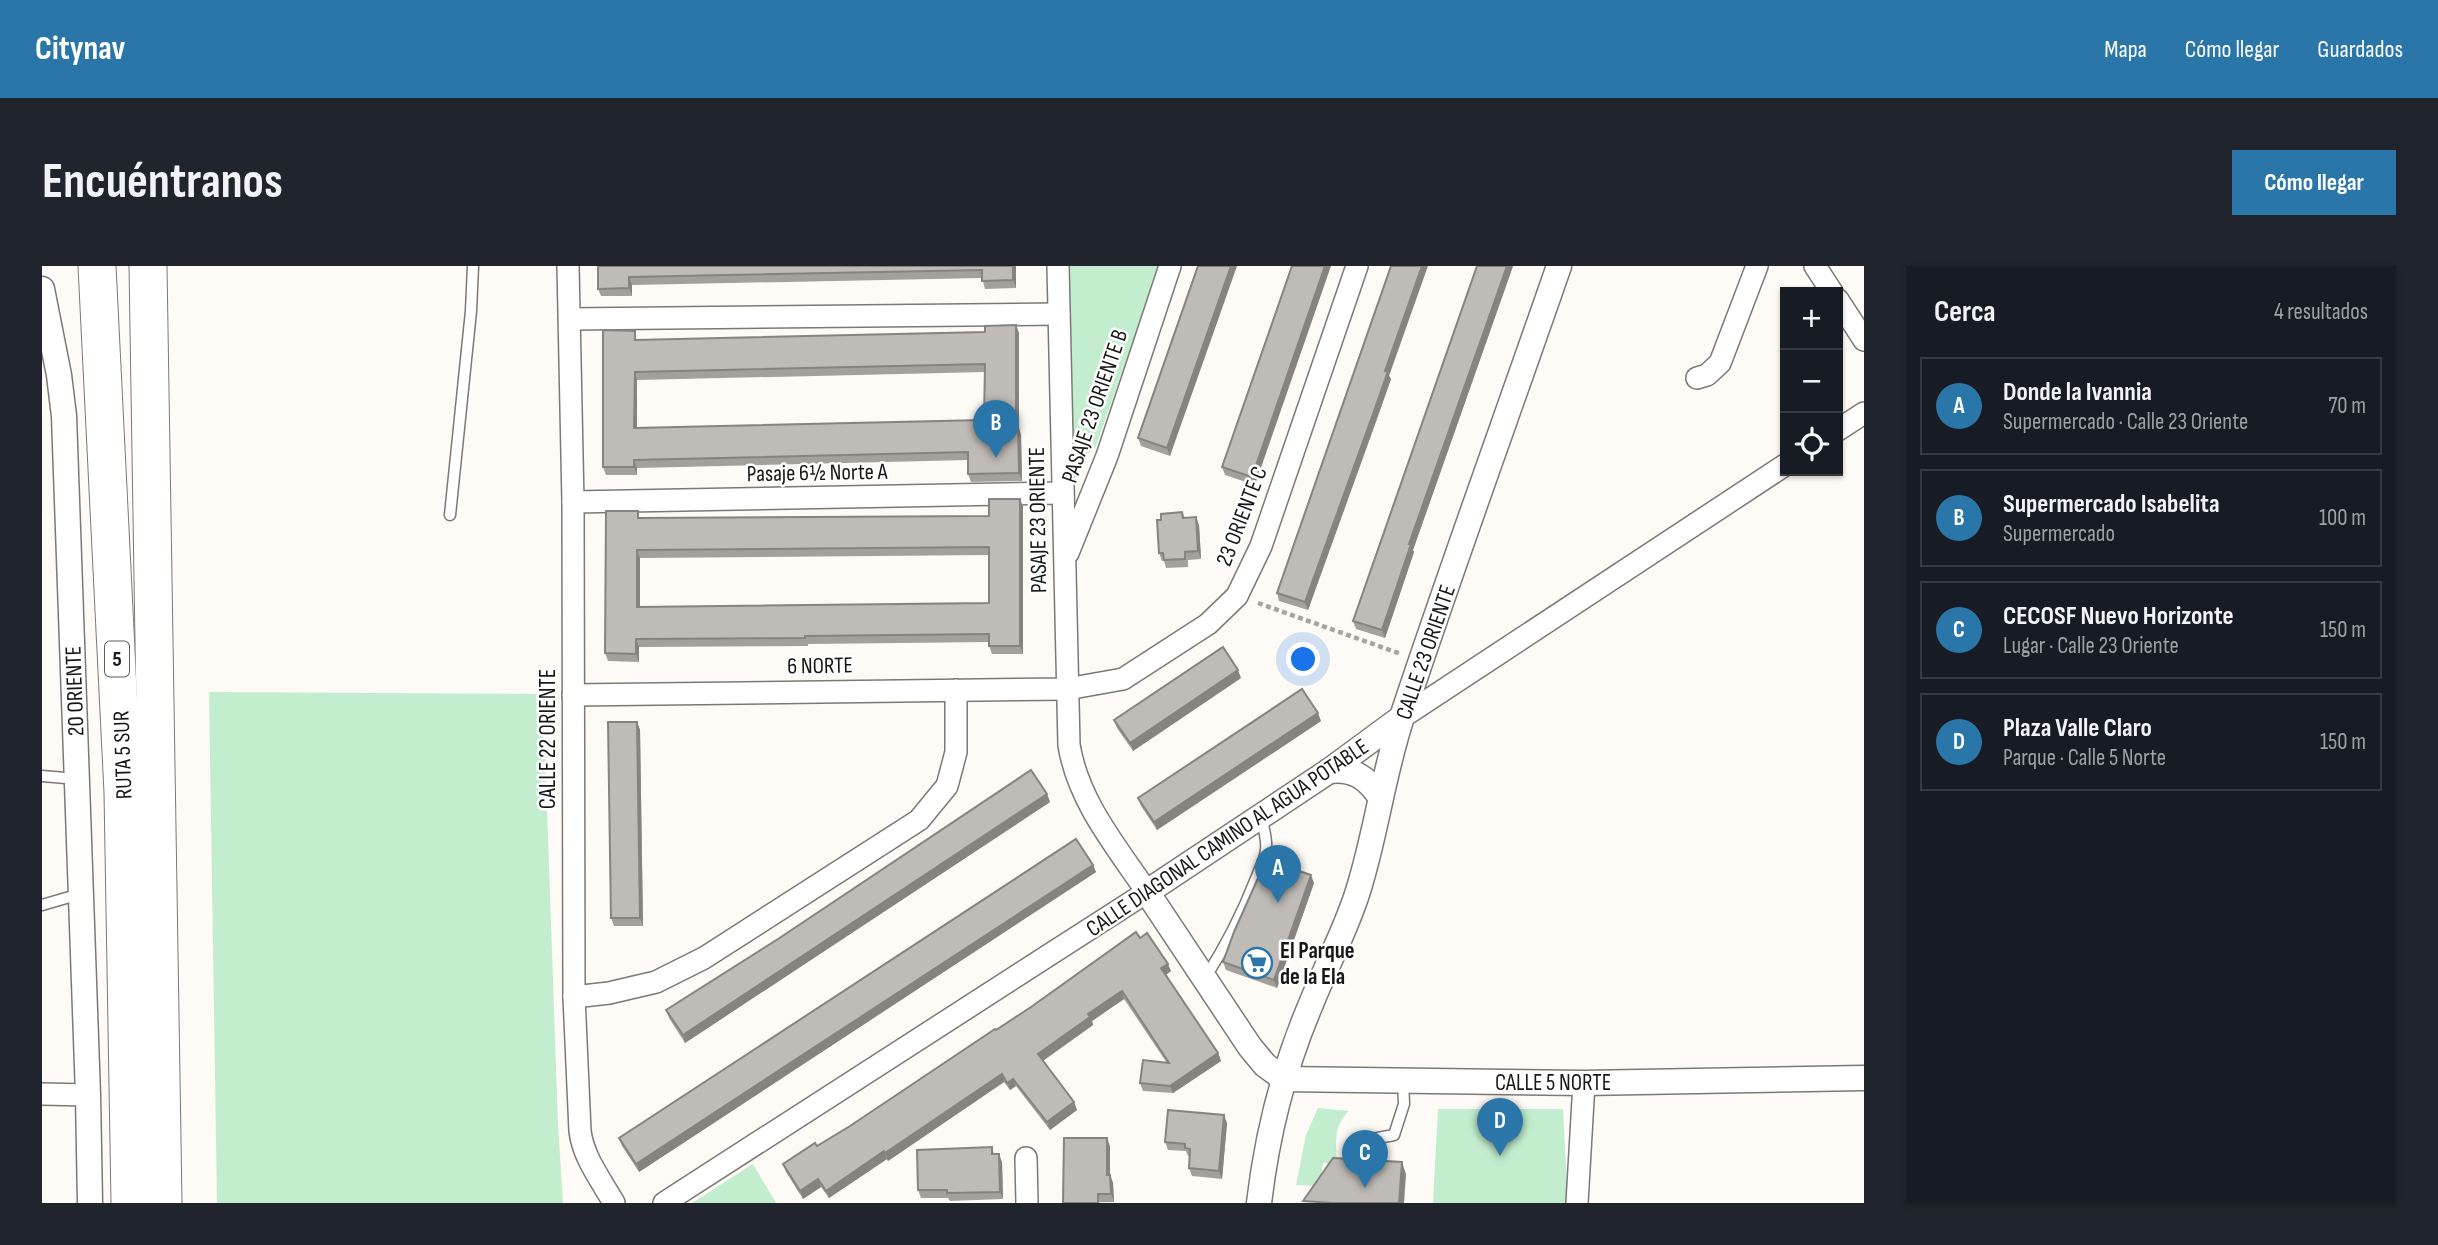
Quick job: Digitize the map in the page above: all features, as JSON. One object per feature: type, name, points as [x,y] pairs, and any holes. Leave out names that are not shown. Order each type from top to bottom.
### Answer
[{"type":"highway","name":"RUTA 5 SUR","points":[[97,266],[123,780],[130,1203]]},
{"type":"highway","name":"RUTA 5 SUR","points":[[148,266],[163,1203]]},
{"type":"street","name":"CALLE 22 ORIENTE","points":[[568,266],[573,502],[574,997],[581,1143],[614,1203]]},
{"type":"street","name":"PASAJE 23 ORIENTE","points":[[1058,266],[1067,689]]},
{"type":"street","name":"PASAJE 23 ORIENTE B","points":[[1065,562],[1107,456],[1170,266]]},
{"type":"street","name":"23 ORIENTE C","points":[[1067,689],[1124,680],[1208,624],[1237,596],[1261,546],[1357,266]]},
{"type":"street","name":"CALLE 23 ORIENTE","points":[[1259,1203],[1263,1167],[1284,1079],[1310,1006],[1353,908],[1401,718],[1559,266]]},
{"type":"street","points":[[1698,378],[1707,375],[1720,363],[1757,266]]},
{"type":"street","points":[[1815,266],[1829,287]]},
{"type":"street","name":"20 ORIENTE","points":[[43,294],[64,416],[90,1203]]},
{"type":"street","points":[[1843,308],[1864,340]]},
{"type":"street","points":[[570,319],[1059,314]]},
{"type":"street","points":[[1843,427],[1864,413]]},
{"type":"street","name":"CALLE DIAGONAL CAMINO AL AGUA POTABLE","points":[[664,1203],[1147,892],[1329,771],[1401,718],[1780,468]]},
{"type":"street","name":"Pasaje 6½ Norte A","points":[[573,502],[1062,493]]},
{"type":"street","points":[[1067,689],[1069,745],[1081,789],[1257,1056],[1284,1079]]},
{"type":"street","name":"6 NORTE","points":[[573,695],[1067,689]]},
{"type":"street","points":[[574,997],[609,993],[656,982],[704,958],[919,820],[947,786],[956,752],[956,690]]},
{"type":"street","points":[[1329,771],[1350,771],[1360,775],[1380,797]]},
{"type":"street","name":"CALLE 5 NORTE","points":[[1284,1079],[1584,1083],[1864,1079]]},
{"type":"street","points":[[1577,1203],[1584,1083]]},
{"type":"street","points":[[42,1094],[88,1095]]},
{"type":"street","points":[[1026,1158],[1027,1203]]},
{"type":"lane","points":[[450,515],[471,311],[472,266]]},
{"type":"lane","points":[[42,776],[77,779]]},
{"type":"lane","points":[[1205,978],[1240,917],[1262,864],[1266,838],[1261,815]]},
{"type":"lane","points":[[42,905],[80,894]]},
{"type":"lane","points":[[1356,1142],[1394,1135],[1404,1104],[1403,1082]]},
{"type":"path","points":[[1237,596],[1421,661]]},
{"type":"green space","points":[[1070,266],[1159,266],[1096,446],[1067,473]]},
{"type":"green space","points":[[209,692],[543,694],[563,1203],[217,1203]]},
{"type":"green space","points":[[1318,1108],[1349,1111],[1338,1129],[1337,1164],[1323,1163],[1319,1186],[1296,1185],[1306,1135]]},
{"type":"green space","points":[[1438,1109],[1563,1109],[1568,1203],[1433,1203]]},
{"type":"green space","points":[[753,1164],[776,1203],[692,1203]]},
{"type":"building","points":[[598,266],[1013,266],[1013,280],[982,281],[982,270],[629,277],[629,288],[598,289]]},
{"type":"building","points":[[1198,266],[1231,266],[1167,448],[1138,438]]},
{"type":"building","points":[[1292,266],[1325,266],[1252,477],[1222,467]]},
{"type":"building","points":[[1391,266],[1422,266],[1385,371],[1388,371],[1305,602],[1277,593]]},
{"type":"building","points":[[1477,266],[1507,266],[1409,544],[1382,630],[1353,621]]},
{"type":"building","points":[[1016,325],[1019,473],[968,474],[968,452],[634,460],[634,467],[603,467],[603,330],[635,331],[635,340],[985,332],[985,326]],"holes":[[[985,364],[984,420],[634,428],[635,372]]]},
{"type":"building","points":[[989,499],[1020,499],[1020,646],[989,646],[989,634],[805,636],[636,639],[636,654],[605,653],[606,511],[638,511],[638,518],[989,516]],"holes":[[[989,547],[989,603],[637,607],[637,550]]]},
{"type":"building","points":[[1182,512],[1183,518],[1196,517],[1198,551],[1185,552],[1185,559],[1164,560],[1163,553],[1159,553],[1157,520],[1161,520],[1161,514]]},
{"type":"building","points":[[1223,647],[1238,670],[1130,743],[1114,720]]},
{"type":"building","points":[[1302,689],[1318,713],[1154,822],[1138,798]]},
{"type":"building","points":[[608,722],[637,722],[640,918],[611,918]]},
{"type":"building","points":[[1031,770],[1047,794],[683,1035],[666,1010],[778,939]]},
{"type":"building","points":[[1076,839],[1093,865],[636,1164],[619,1138]]},
{"type":"building","points":[[1266,860],[1311,875],[1274,980],[1223,962]]},
{"type":"building","points":[[1136,932],[1140,938],[1147,933],[1168,964],[1161,968],[1218,1053],[1170,1086],[1140,1083],[1143,1060],[1169,1063],[1122,991],[1038,1054],[1074,1102],[1047,1122],[1013,1079],[1007,1083],[1002,1074],[826,1191],[818,1179],[800,1191],[783,1164],[815,1143],[817,1146],[850,1126],[1031,1007]]},
{"type":"building","points":[[1168,1110],[1224,1115],[1219,1171],[1189,1168],[1190,1149],[1185,1148],[1185,1144],[1165,1142]]},
{"type":"building","points":[[1064,1138],[1107,1138],[1107,1175],[1110,1175],[1111,1194],[1098,1194],[1098,1203],[1063,1203]]},
{"type":"building","points":[[992,1147],[992,1154],[999,1154],[1000,1192],[947,1193],[947,1190],[918,1190],[917,1150]]},
{"type":"building","points":[[1333,1158],[1402,1162],[1399,1203],[1303,1201]]},
{"type":"place","name":"Supermercado Isabelita","points":[[996,458]]},
{"type":"place","name":"Donde la Ivannia","points":[[1278,903]]},
{"type":"place","name":"El Parque de la Ela","points":[[1257,963]]},
{"type":"place","name":"Plaza Valle Claro","points":[[1500,1156]]},
{"type":"place","name":"CECOSF Nuevo Horizonte","points":[[1365,1188]]}]
